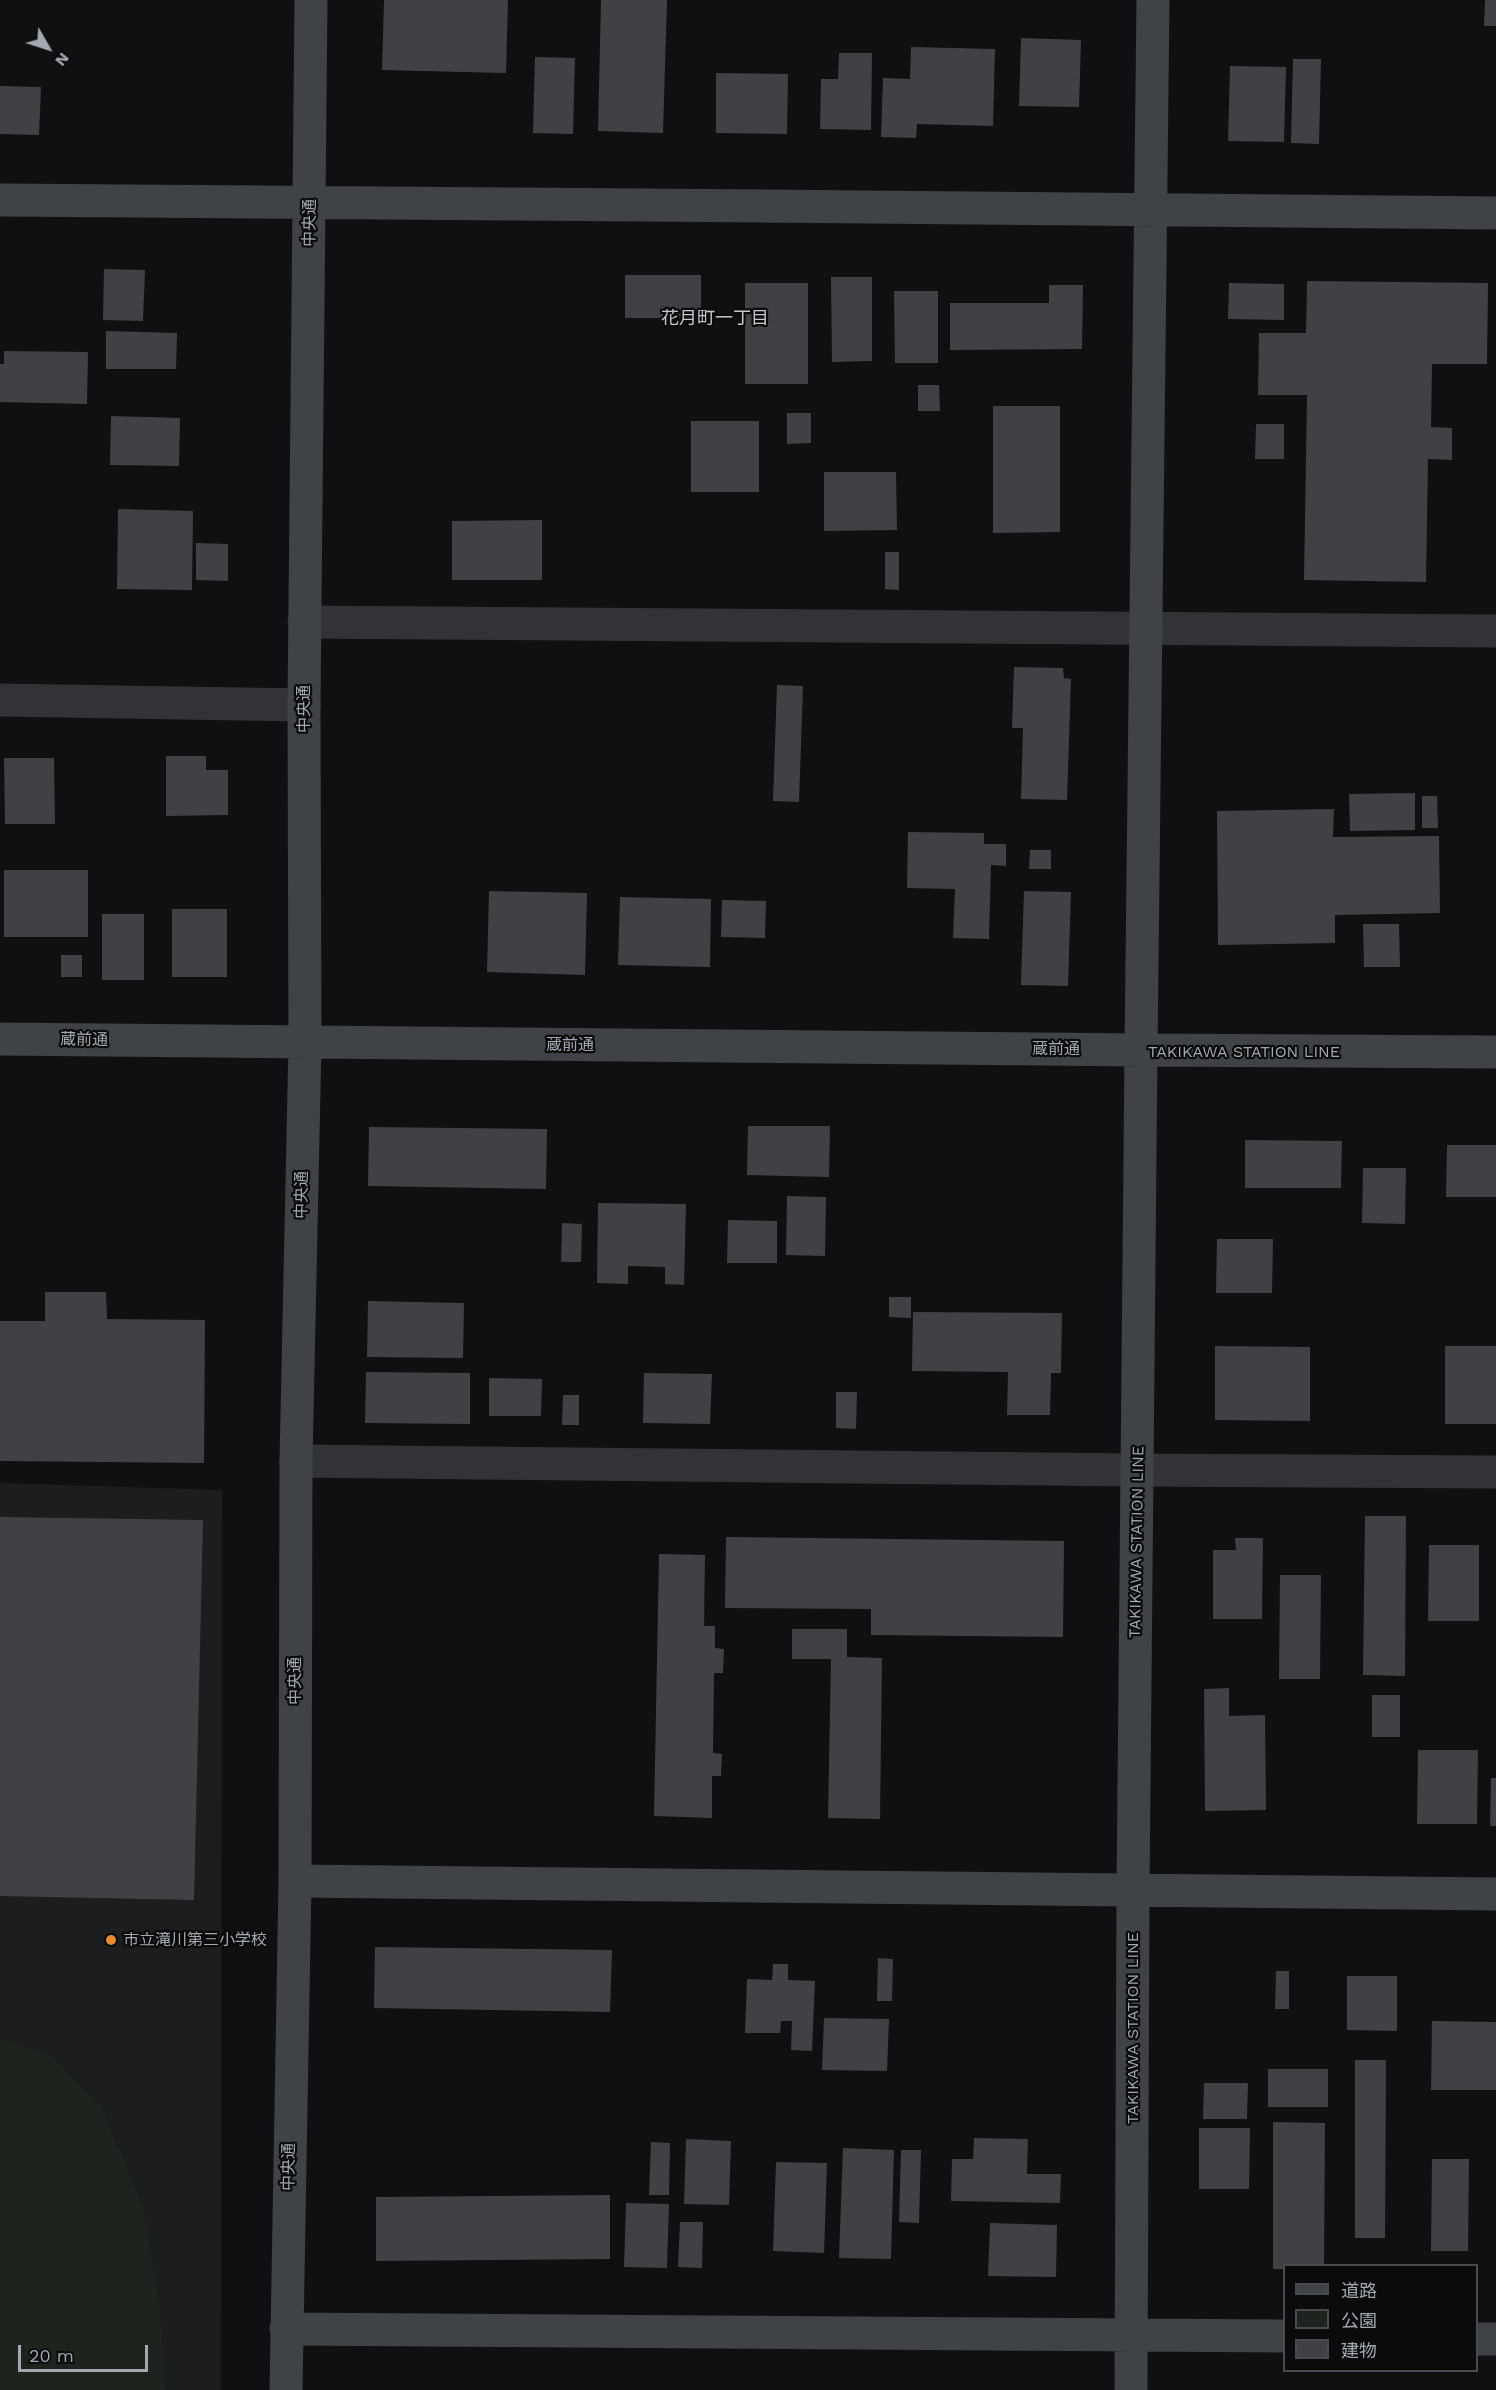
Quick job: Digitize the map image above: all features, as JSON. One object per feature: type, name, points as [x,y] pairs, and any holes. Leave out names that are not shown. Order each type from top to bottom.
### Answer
[{"type":"street","name":"中央通","points":[[286,2390],[295,1881],[296,1461],[306,1043],[304,622],[311,0]]},
{"type":"street","points":[[1141,1050],[1153,0]]},
{"type":"street","points":[[0,200],[310,200],[1151,212],[1496,213]]},
{"type":"street","points":[[304,622],[1496,630]]},
{"type":"street","points":[[0,700],[304,705]]},
{"type":"street","name":"蔵前通","points":[[0,1039],[1141,1050]]},
{"type":"street","name":"TAKIKAWA STATION LINE","points":[[1131,2390],[1141,1050],[1496,1052]]},
{"type":"street","points":[[296,1461],[1496,1472]]},
{"type":"street","points":[[295,1881],[1496,1894]]},
{"type":"street","points":[[286,2329],[1283,2336]]},
{"type":"street","points":[[1478,2339],[1496,2339]]},
{"type":"shaded area","name":"市立滝川第三小学校","points":[[0,1483],[222,1490],[221,2390],[0,2390]]},
{"type":"green space","points":[[0,2038],[51,2056],[102,2108],[143,2207],[160,2309],[165,2390],[0,2390]]},
{"type":"building","points":[[384,0],[508,0],[506,73],[382,70]]},
{"type":"building","points":[[601,0],[667,0],[663,133],[598,131]]},
{"type":"building","points":[[1485,0],[1496,0],[1496,26],[1484,26]]},
{"type":"building","points":[[1021,38],[1081,40],[1079,107],[1019,106]]},
{"type":"building","points":[[911,47],[995,49],[993,126],[917,124],[916,138],[881,137],[883,78],[910,79]]},
{"type":"building","points":[[839,53],[872,53],[871,130],[820,129],[821,79],[838,79]]},
{"type":"building","points":[[535,57],[575,58],[573,134],[533,133]]},
{"type":"building","points":[[1293,59],[1321,59],[1319,144],[1291,143]]},
{"type":"building","points":[[1230,66],[1286,67],[1284,142],[1228,141]]},
{"type":"building","points":[[716,73],[788,74],[787,134],[716,133]]},
{"type":"building","points":[[0,86],[41,87],[39,135],[0,134]]},
{"type":"building","points":[[104,269],[145,270],[143,321],[103,320]]},
{"type":"building","points":[[625,275],[701,275],[701,318],[625,318]]},
{"type":"building","points":[[831,277],[872,277],[872,361],[832,362]]},
{"type":"building","points":[[1307,281],[1488,283],[1487,364],[1432,364],[1431,427],[1452,428],[1452,460],[1428,459],[1426,582],[1304,580],[1307,395],[1258,395],[1259,333],[1306,333]]},
{"type":"building","points":[[745,283],[808,283],[808,384],[745,384]]},
{"type":"building","points":[[1229,283],[1284,284],[1284,320],[1228,319]]},
{"type":"building","points":[[1049,285],[1083,285],[1082,349],[950,350],[950,303],[1049,303]]},
{"type":"building","points":[[894,291],[938,291],[938,363],[895,363]]},
{"type":"building","points":[[106,331],[177,333],[176,369],[106,369]]},
{"type":"building","points":[[4,351],[88,352],[87,404],[0,402],[0,364],[4,364]]},
{"type":"building","points":[[918,385],[939,385],[940,411],[918,411]]},
{"type":"building","points":[[993,406],[1060,406],[1060,532],[993,533]]},
{"type":"building","points":[[787,413],[811,413],[811,443],[787,444]]},
{"type":"building","points":[[111,416],[180,418],[179,466],[110,465]]},
{"type":"building","points":[[691,421],[759,421],[759,492],[691,492]]},
{"type":"building","points":[[1256,424],[1284,424],[1284,459],[1255,459]]},
{"type":"building","points":[[824,472],[896,472],[897,530],[824,531]]},
{"type":"building","points":[[118,509],[193,511],[192,590],[117,589]]},
{"type":"building","points":[[542,520],[542,580],[452,580],[452,521]]},
{"type":"building","points":[[196,543],[228,544],[228,581],[196,580]]},
{"type":"building","points":[[885,552],[899,552],[899,590],[885,589]]},
{"type":"building","points":[[1014,667],[1063,668],[1064,678],[1071,679],[1067,800],[1021,799],[1023,728],[1012,728]]},
{"type":"building","points":[[777,685],[803,686],[799,802],[773,801]]},
{"type":"building","points":[[166,756],[206,756],[206,770],[228,770],[228,815],[166,816]]},
{"type":"building","points":[[4,758],[54,758],[55,824],[5,824]]},
{"type":"building","points":[[1415,793],[1415,830],[1350,831],[1349,794]]},
{"type":"building","points":[[1422,796],[1437,796],[1438,828],[1422,828]]},
{"type":"building","points":[[1334,809],[1333,837],[1439,836],[1440,913],[1335,915],[1335,943],[1218,945],[1217,811]]},
{"type":"building","points":[[908,832],[984,833],[984,844],[1006,844],[1006,866],[991,865],[989,939],[953,938],[955,889],[907,888]]},
{"type":"building","points":[[1030,850],[1051,850],[1051,869],[1029,869]]},
{"type":"building","points":[[4,870],[88,870],[88,937],[4,937]]},
{"type":"building","points":[[489,891],[587,893],[585,975],[487,972]]},
{"type":"building","points":[[1024,891],[1071,892],[1068,986],[1021,985]]},
{"type":"building","points":[[620,897],[711,899],[710,967],[618,965]]},
{"type":"building","points":[[722,900],[766,901],[765,938],[721,937]]},
{"type":"building","points":[[172,909],[227,909],[227,977],[172,977]]},
{"type":"building","points":[[102,914],[144,914],[144,980],[102,980]]},
{"type":"building","points":[[1363,924],[1399,924],[1400,967],[1364,967]]},
{"type":"building","points":[[61,955],[82,955],[82,977],[61,977]]},
{"type":"building","points":[[748,1126],[830,1126],[829,1177],[747,1175]]},
{"type":"building","points":[[369,1127],[547,1129],[546,1189],[368,1186]]},
{"type":"building","points":[[1245,1140],[1342,1141],[1341,1188],[1245,1188]]},
{"type":"building","points":[[1447,1145],[1496,1145],[1496,1197],[1446,1197]]},
{"type":"building","points":[[1363,1168],[1406,1168],[1405,1224],[1362,1223]]},
{"type":"building","points":[[787,1196],[826,1197],[825,1256],[786,1255]]},
{"type":"building","points":[[598,1203],[686,1204],[684,1285],[665,1284],[665,1267],[628,1266],[628,1284],[597,1283]]},
{"type":"building","points":[[728,1220],[777,1221],[777,1263],[727,1263]]},
{"type":"building","points":[[562,1223],[582,1224],[581,1262],[561,1262]]},
{"type":"building","points":[[1217,1239],[1273,1239],[1272,1293],[1216,1293]]},
{"type":"building","points":[[45,1292],[106,1292],[107,1319],[205,1320],[204,1463],[0,1461],[0,1321],[45,1321]]},
{"type":"building","points":[[889,1297],[911,1297],[911,1318],[889,1317]]},
{"type":"building","points":[[368,1301],[464,1303],[463,1358],[367,1357]]},
{"type":"building","points":[[913,1312],[1062,1313],[1061,1373],[1051,1373],[1050,1415],[1007,1415],[1008,1372],[912,1371]]},
{"type":"building","points":[[1215,1346],[1310,1347],[1310,1421],[1215,1420]]},
{"type":"building","points":[[1445,1346],[1496,1346],[1496,1424],[1445,1424]]},
{"type":"building","points":[[366,1372],[470,1373],[470,1424],[365,1423]]},
{"type":"building","points":[[644,1373],[712,1374],[710,1424],[643,1423]]},
{"type":"building","points":[[489,1378],[542,1379],[541,1416],[489,1416]]},
{"type":"building","points":[[836,1392],[857,1392],[856,1429],[836,1428]]},
{"type":"building","points":[[563,1395],[579,1395],[579,1425],[562,1425]]},
{"type":"building","points":[[1365,1516],[1406,1516],[1405,1676],[1363,1675]]},
{"type":"building","points":[[0,1517],[203,1520],[194,1900],[0,1896]]},
{"type":"building","points":[[726,1537],[1064,1541],[1063,1637],[871,1635],[871,1609],[725,1608]]},
{"type":"building","points":[[1235,1538],[1263,1538],[1262,1619],[1213,1619],[1213,1550],[1236,1550]]},
{"type":"building","points":[[1429,1545],[1479,1545],[1479,1621],[1428,1621]]},
{"type":"building","points":[[659,1554],[705,1555],[704,1626],[715,1626],[715,1648],[724,1649],[723,1673],[714,1673],[713,1753],[722,1754],[721,1776],[712,1776],[712,1818],[654,1816]]},
{"type":"building","points":[[1280,1575],[1321,1575],[1320,1679],[1279,1679]]},
{"type":"building","points":[[792,1629],[847,1629],[847,1657],[882,1658],[880,1819],[828,1818],[831,1659],[792,1659]]},
{"type":"building","points":[[1229,1688],[1229,1716],[1265,1715],[1266,1810],[1205,1811],[1204,1689]]},
{"type":"building","points":[[1372,1695],[1400,1695],[1400,1737],[1372,1737]]},
{"type":"building","points":[[1418,1750],[1478,1750],[1477,1824],[1417,1824]]},
{"type":"building","points":[[1491,1778],[1496,1778],[1496,1826],[1490,1826]]},
{"type":"building","points":[[375,1947],[612,1950],[610,2012],[374,2008]]},
{"type":"building","points":[[878,1958],[893,1959],[892,2001],[877,2001]]},
{"type":"building","points":[[773,1964],[788,1964],[788,1980],[815,1981],[812,2051],[791,2050],[792,2021],[781,2021],[780,2033],[745,2033],[747,1979],[772,1980]]},
{"type":"building","points":[[1276,1971],[1289,1971],[1289,2009],[1275,2009]]},
{"type":"building","points":[[1347,1976],[1397,1976],[1397,2031],[1347,2030]]},
{"type":"building","points":[[824,2018],[889,2019],[887,2071],[822,2070]]},
{"type":"building","points":[[1432,2021],[1496,2022],[1496,2090],[1431,2090]]},
{"type":"building","points":[[1355,2060],[1386,2060],[1385,2238],[1355,2238]]},
{"type":"building","points":[[1268,2069],[1328,2069],[1328,2107],[1268,2107]]},
{"type":"building","points":[[1204,2083],[1248,2083],[1247,2119],[1203,2119]]},
{"type":"building","points":[[1273,2122],[1325,2123],[1324,2264],[1283,2264],[1283,2269],[1273,2269]]},
{"type":"building","points":[[1199,2128],[1250,2128],[1249,2189],[1199,2189]]},
{"type":"building","points":[[974,2138],[1028,2139],[1027,2174],[1061,2174],[1060,2203],[951,2201],[952,2159],[973,2159]]},
{"type":"building","points":[[686,2139],[731,2141],[729,2205],[684,2204]]},
{"type":"building","points":[[651,2142],[670,2143],[669,2195],[649,2195]]},
{"type":"building","points":[[843,2148],[894,2150],[891,2259],[839,2258]]},
{"type":"building","points":[[901,2150],[921,2150],[919,2223],[899,2222]]},
{"type":"building","points":[[1432,2159],[1469,2159],[1468,2251],[1431,2251]]},
{"type":"building","points":[[776,2162],[827,2163],[824,2253],[773,2251]]},
{"type":"building","points":[[610,2195],[610,2259],[376,2261],[376,2197]]},
{"type":"building","points":[[626,2203],[669,2204],[667,2268],[624,2267]]},
{"type":"building","points":[[680,2222],[703,2222],[702,2268],[678,2267]]},
{"type":"building","points":[[990,2223],[1057,2225],[1056,2277],[988,2276]]},
{"type":"place","name":"市立滝川第三小学校","points":[[111,1940]]},
{"type":"district","name":"花月町一丁目","points":[[715,319]]}]
